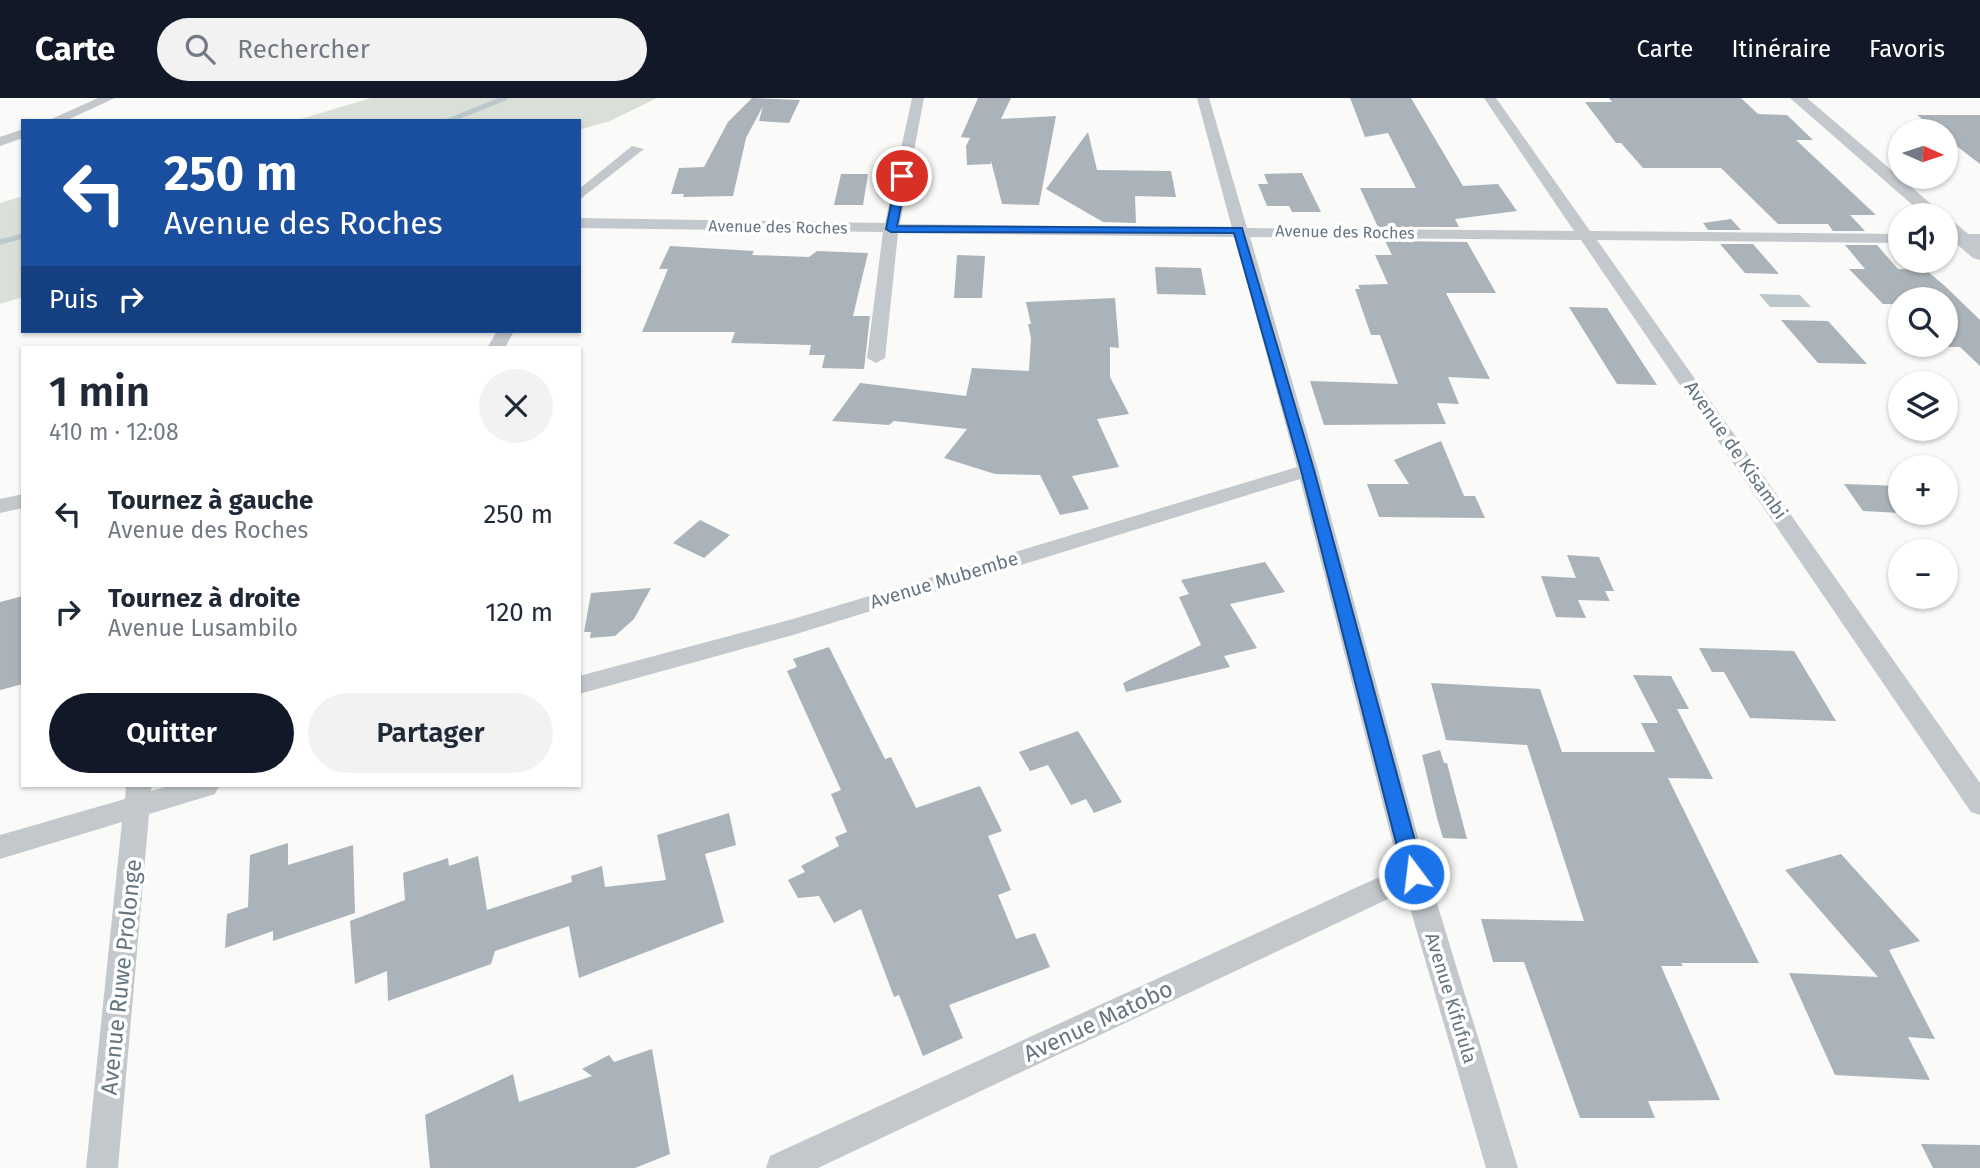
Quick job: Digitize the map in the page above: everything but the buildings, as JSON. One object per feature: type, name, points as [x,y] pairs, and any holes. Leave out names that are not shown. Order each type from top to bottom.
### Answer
[{"type":"street","points":[[58,119],[109,98]]},
{"type":"street","points":[[876,358],[891,229],[918,98]]},
{"type":"street","name":"Avenue Kifufula","points":[[1203,98],[1238,230],[1308,470],[1414,874],[1502,1168]]},
{"type":"street","name":"Avenue de Kisambi","points":[[1490,98],[1980,804]]},
{"type":"street","points":[[1798,98],[1921,203]]},
{"type":"street","points":[[0,142],[21,134]]},
{"type":"street","points":[[581,194],[637,149]]},
{"type":"street","name":"Avenue des Roches","points":[[581,223],[891,229],[1238,230],[1589,238],[1888,239]]},
{"type":"street","points":[[1963,239],[1980,254]]},
{"type":"street","name":"Avenue Mubembe","points":[[581,684],[793,626],[1308,470]]},
{"type":"street","points":[[0,506],[21,501]]},
{"type":"street","points":[[0,848],[139,795],[199,787]]},
{"type":"street","name":"Avenue Ruwe Prolonge","points":[[102,1168],[139,795]]},
{"type":"street","name":"Avenue Matobo","points":[[782,1168],[1414,874]]},
{"type":"shaded area","points":[[371,98],[657,98],[610,121],[581,129],[581,119],[301,119]]},
{"type":"shaded area","points":[[21,197],[21,298],[0,304],[0,203]]},
{"type":"shaded area","points":[[1759,294],[1800,295],[1811,307],[1770,307]]},
{"type":"waterway","points":[[453,119],[505,98]]},
{"type":"waterway","points":[[0,242],[21,237]]},
{"type":"route","points":[[902,176],[891,229],[1238,230],[1308,470],[1414,874]]}]
